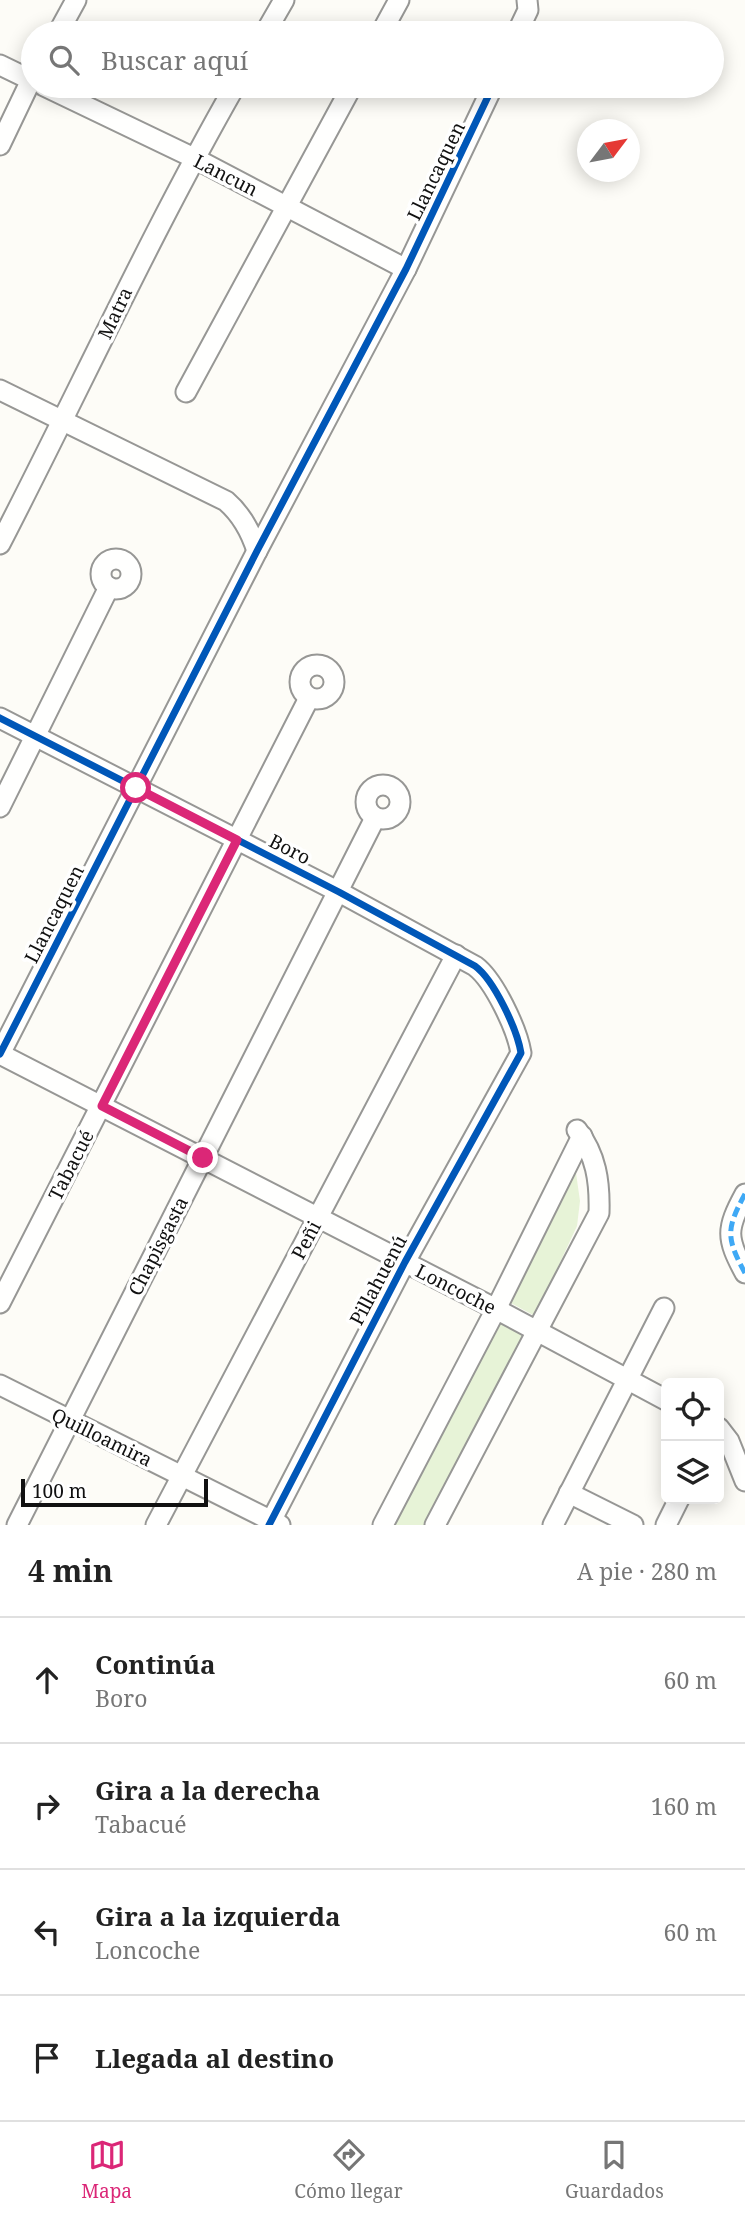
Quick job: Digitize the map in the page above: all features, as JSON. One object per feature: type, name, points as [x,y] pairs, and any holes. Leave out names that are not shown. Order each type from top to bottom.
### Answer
[{"type":"street","points":[[65,21],[76,0]]},
{"type":"street","points":[[272,21],[284,0]]},
{"type":"street","points":[[388,21],[399,0]]},
{"type":"street","points":[[523,21],[528,10],[528,1]]},
{"type":"street","name":"Lancun","points":[[0,65],[21,75]]},
{"type":"street","points":[[0,145],[26,98]]},
{"type":"street","name":"Lancun","points":[[70,98],[194,158],[406,269]]},
{"type":"street","name":"Matra","points":[[0,544],[63,422],[129,282],[228,98]]},
{"type":"street","points":[[186,392],[346,98]]},
{"type":"street","name":"Llancaquen","points":[[0,1054],[257,551],[406,269],[487,98]]},
{"type":"street","points":[[0,390],[226,501],[241,517],[253,537],[257,551]]},
{"type":"street","points":[[0,807],[109,587]]},
{"type":"street","name":"Tabacué","points":[[0,1303],[309,698]]},
{"type":"street","name":"Boro","points":[[0,718],[339,892],[475,966],[486,976],[517,1035],[520,1053]]},
{"type":"street","name":"Chapisgasta","points":[[17,1525],[375,818]]},
{"type":"street","name":"Peñi","points":[[156,1525],[456,955]]},
{"type":"street","name":"Pillahuenú","points":[[273,1523],[405,1262],[520,1053]]},
{"type":"street","name":"Loncoche","points":[[0,1054],[496,1309],[661,1397]]},
{"type":"street","points":[[383,1525],[496,1309],[580,1133],[598,1170],[599,1213],[435,1525]]},
{"type":"street","points":[[745,1194],[733,1216],[729,1233],[732,1249],[745,1273]]},
{"type":"street","points":[[553,1525],[664,1308]]},
{"type":"street","name":"Quilloamira","points":[[0,1385],[273,1523]]},
{"type":"street","points":[[724,1434],[745,1481]]},
{"type":"street","points":[[569,1493],[633,1525]]},
{"type":"street","points":[[666,1525],[676,1504]]},
{"type":"green space","points":[[575,1166],[580,1201],[577,1226],[535,1316],[509,1302]]},
{"type":"green space","points":[[501,1320],[528,1334],[427,1525],[393,1525]]},
{"type":"marked path","points":[[745,1194],[734,1216],[731,1234],[734,1251],[745,1273]]},
{"type":"cycle path","points":[[0,1054],[257,551],[406,269],[487,98]]},
{"type":"cycle path","points":[[0,718],[339,892],[475,966],[497,993],[515,1031],[521,1053],[405,1262],[269,1525]]},
{"type":"route","points":[[136,788],[237,840],[102,1106],[203,1158]]}]
